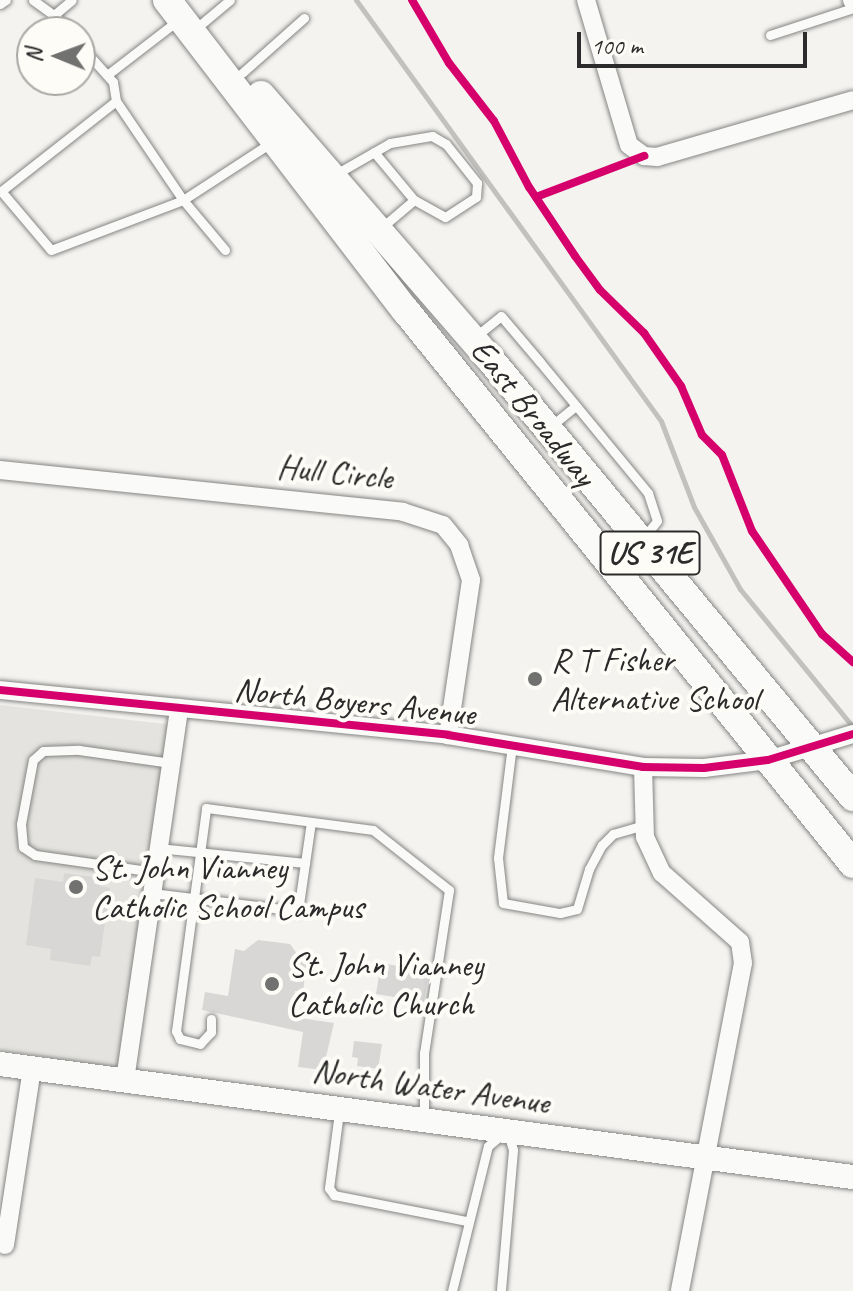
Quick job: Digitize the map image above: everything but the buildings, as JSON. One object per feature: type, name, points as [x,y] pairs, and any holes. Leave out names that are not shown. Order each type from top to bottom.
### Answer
[{"type":"main road","name":"East Broadway","points":[[183,11],[333,176],[368,239],[768,760],[853,864]]},
{"type":"main road","name":"East Broadway","points":[[183,11],[274,140],[368,239],[472,340],[853,797]]},
{"type":"main road","name":"North Water Avenue","points":[[0,1064],[853,1177]]},
{"type":"street","points":[[586,0],[629,145],[644,156],[657,157],[853,100]]},
{"type":"street","name":"Hull Circle","points":[[0,470],[403,512],[443,525],[463,553],[471,580],[448,735]]},
{"type":"street","name":"North Boyers Avenue","points":[[0,690],[448,735],[643,767],[704,768],[768,760],[846,736]]},
{"type":"street","points":[[125,1080],[179,708]]},
{"type":"street","points":[[643,767],[644,825],[662,873],[740,942],[743,963],[680,1291]]},
{"type":"street","points":[[5,1245],[32,1068]]},
{"type":"lane","points":[[0,4],[6,0]]},
{"type":"lane","points":[[33,0],[54,15],[72,0]]},
{"type":"lane","points":[[107,75],[183,11],[230,0]]},
{"type":"lane","points":[[770,35],[853,3]]},
{"type":"lane","points":[[242,73],[304,18]]},
{"type":"lane","points":[[96,63],[107,75],[116,101],[183,200],[225,250]]},
{"type":"lane","points":[[116,101],[0,192],[51,250],[183,200],[274,140]]},
{"type":"lane","points":[[333,176],[374,152],[390,143],[432,136],[446,144],[477,183],[476,197],[445,217],[414,200],[374,152]]},
{"type":"lane","points":[[368,239],[414,200]]},
{"type":"lane","points":[[472,340],[501,316],[654,503],[656,526],[640,541]]},
{"type":"lane","points":[[547,429],[576,406]]},
{"type":"lane","points":[[512,745],[498,858],[503,903],[560,913],[577,909],[602,845],[613,834],[644,825]]},
{"type":"lane","points":[[155,872],[35,855],[23,847],[21,824],[33,760],[43,751],[79,750],[171,763]]},
{"type":"lane","points":[[211,1019],[211,1032],[200,1044],[180,1039],[176,1031],[206,808],[373,830],[449,890],[424,1053],[424,1120]]},
{"type":"lane","points":[[152,893],[298,911],[311,822]]},
{"type":"lane","points":[[158,848],[305,863]]},
{"type":"lane","points":[[340,1109],[329,1188],[334,1195],[466,1221]]},
{"type":"lane","points":[[452,1291],[466,1221],[482,1181],[488,1146],[507,1130],[513,1150],[501,1291]]},
{"type":"shaded area","name":"St. John Vianney Catholic School Campus","points":[[0,705],[174,725],[127,1069],[0,1050]]},
{"type":"waterway","points":[[356,0],[661,421],[694,507],[740,589],[853,727]]},
{"type":"cycle path","points":[[412,0],[449,63],[494,121],[529,187],[575,256],[600,290],[644,333],[681,386],[702,435],[722,455],[752,531],[822,634],[853,662]]},
{"type":"cycle path","points":[[536,197],[644,156]]},
{"type":"cycle path","points":[[0,690],[448,735],[643,767],[704,768],[768,760],[853,734]]},
{"type":"place","name":"R T Fisher Alternative School","points":[[535,679]]},
{"type":"place","name":"St. John Vianney Catholic School Campus","points":[[76,887]]},
{"type":"place","name":"St. John Vianney Catholic Church","points":[[272,984]]}]
